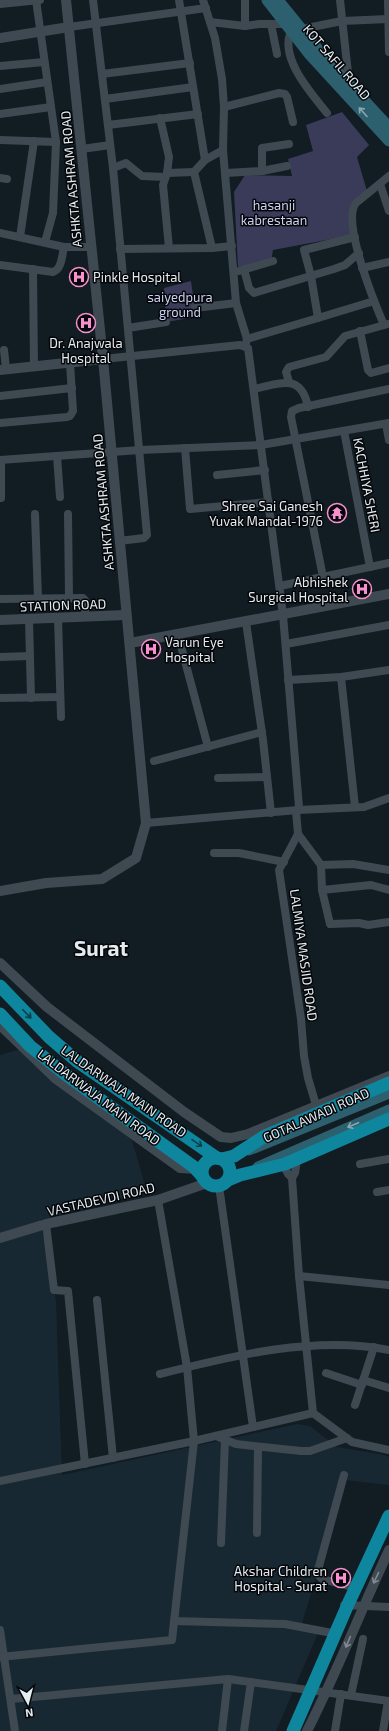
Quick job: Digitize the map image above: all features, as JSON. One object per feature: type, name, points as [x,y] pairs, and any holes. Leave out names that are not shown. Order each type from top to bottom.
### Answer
[{"type":"highway","name":"LALDARWAJA MAIN ROAD","points":[[0,986],[49,1037],[78,1062],[224,1158]]},
{"type":"highway","name":"LALDARWAJA MAIN ROAD","points":[[0,1014],[30,1046],[65,1074],[216,1178]]},
{"type":"highway","name":"GOTALAWADI ROAD","points":[[216,1178],[202,1171],[205,1164],[212,1159],[224,1158],[265,1136],[389,1083]]},
{"type":"highway","points":[[216,1178],[277,1162],[297,1159],[389,1119]]},
{"type":"highway","points":[[216,1178],[230,1175],[229,1166],[224,1158]]},
{"type":"highway","points":[[293,1731],[349,1602],[389,1516]]},
{"type":"highway","points":[[299,1731],[389,1529]]},
{"type":"main road","name":"KOT SAFIL ROAD","points":[[267,0],[349,82],[388,125]]},
{"type":"main road","name":"KOT SAFIL ROAD","points":[[278,0],[310,55],[389,141]]},
{"type":"main road","points":[[224,1158],[269,1143],[389,1092]]},
{"type":"main road","points":[[277,1162],[389,1110]]},
{"type":"street","points":[[36,0],[56,142],[53,213],[45,242]]},
{"type":"street","points":[[0,4],[41,0]]},
{"type":"street","name":"ASHKTA ASHRAM ROAD","points":[[0,891],[46,883],[102,879],[136,858],[146,823],[103,359],[66,0]]},
{"type":"street","points":[[93,0],[113,168],[147,535],[144,538],[119,541]]},
{"type":"street","points":[[178,0],[190,63],[205,160]]},
{"type":"street","points":[[245,0],[245,26]]},
{"type":"street","points":[[340,0],[349,82]]},
{"type":"street","points":[[388,0],[389,52]]},
{"type":"street","points":[[0,38],[181,12],[204,4],[210,22],[222,79],[224,107],[223,150],[236,304],[249,352],[284,616],[299,807],[297,811],[298,834],[321,865],[322,890],[330,924],[359,923],[368,925],[389,922]]},
{"type":"street","points":[[210,22],[245,26],[271,24],[293,26],[342,21],[388,19]]},
{"type":"street","points":[[271,24],[277,54]]},
{"type":"street","points":[[293,26],[288,37],[292,60],[303,82],[327,113]]},
{"type":"street","points":[[0,66],[44,62]]},
{"type":"street","points":[[102,74],[190,63]]},
{"type":"street","points":[[0,89],[47,82]]},
{"type":"street","points":[[105,99],[193,87]]},
{"type":"street","points":[[224,107],[279,93],[285,94],[293,122]]},
{"type":"street","points":[[0,114],[51,107]]},
{"type":"street","points":[[108,125],[198,114]]},
{"type":"street","points":[[160,118],[168,157],[164,191],[168,248]]},
{"type":"street","points":[[0,140],[56,142]]},
{"type":"street","points":[[20,237],[34,141]]},
{"type":"street","points":[[262,171],[262,148],[289,144]]},
{"type":"street","points":[[82,149],[110,145]]},
{"type":"street","points":[[113,168],[126,163],[142,176],[194,172],[205,160],[223,150]]},
{"type":"street","points":[[226,173],[262,171],[287,166]]},
{"type":"street","points":[[194,172],[212,248]]},
{"type":"street","points":[[289,382],[286,372],[289,367],[326,357],[345,336],[387,324],[374,301],[362,268],[355,237],[353,206],[389,176]]},
{"type":"street","points":[[380,184],[389,209]]},
{"type":"street","points":[[0,233],[64,247],[91,247]]},
{"type":"street","points":[[318,318],[311,276],[304,250],[355,237]]},
{"type":"street","points":[[120,249],[212,248],[232,246]]},
{"type":"street","points":[[0,265],[53,272],[57,271],[60,267],[64,247]]},
{"type":"street","points":[[244,269],[249,288],[254,293],[345,265],[359,254]]},
{"type":"street","points":[[234,272],[273,261]]},
{"type":"street","points":[[362,268],[389,262]]},
{"type":"street","points":[[33,269],[34,367]]},
{"type":"street","points":[[4,350],[3,370],[130,355],[240,345],[318,318],[374,301]]},
{"type":"street","points":[[195,308],[236,304]]},
{"type":"street","points":[[128,328],[166,322]]},
{"type":"street","points":[[360,332],[368,370],[371,372],[389,368]]},
{"type":"street","points":[[0,423],[67,417],[72,411],[70,363]]},
{"type":"street","points":[[254,389],[289,382],[296,384],[306,396],[308,406]]},
{"type":"street","points":[[0,396],[72,388]]},
{"type":"street","points":[[323,577],[291,417],[292,411],[308,406],[389,390]]},
{"type":"street","points":[[1,498],[0,460],[140,450],[261,445],[387,423],[389,440]]},
{"type":"street","name":"KACHHIYA SHERI","points":[[344,431],[370,567]]},
{"type":"street","points":[[186,448],[190,509],[269,502]]},
{"type":"street","points":[[57,456],[60,497]]},
{"type":"street","points":[[217,475],[264,470]]},
{"type":"street","points":[[36,514],[38,598]]},
{"type":"street","points":[[68,514],[69,598]]},
{"type":"street","points":[[280,586],[389,563]]},
{"type":"street","points":[[130,643],[284,616],[389,594]]},
{"type":"street","points":[[0,599],[84,599],[85,617]]},
{"type":"street","name":"STATION ROAD","points":[[0,620],[126,615]]},
{"type":"street","points":[[58,618],[61,717]]},
{"type":"street","points":[[29,619],[31,698]]},
{"type":"street","points":[[246,622],[262,732],[271,813]]},
{"type":"street","points":[[286,644],[389,625]]},
{"type":"street","points":[[178,635],[208,747]]},
{"type":"street","points":[[0,656],[30,656]]},
{"type":"street","points":[[288,680],[341,676],[389,670]]},
{"type":"street","points":[[341,676],[355,807]]},
{"type":"street","points":[[0,698],[60,697]]},
{"type":"street","points":[[154,761],[262,732]]},
{"type":"street","points":[[218,778],[267,777]]},
{"type":"street","points":[[146,823],[364,807],[389,798]]},
{"type":"street","name":"LALMIYA MASJID ROAD","points":[[298,834],[279,870],[298,996],[304,1056],[308,1078],[316,1105]]},
{"type":"street","points":[[214,853],[239,853],[284,862]]},
{"type":"street","points":[[321,865],[353,864],[389,870]]},
{"type":"street","points":[[322,890],[371,885],[389,890]]},
{"type":"street","points":[[0,963],[47,1007],[184,1112],[221,1137],[231,1138],[248,1134],[389,1076]]},
{"type":"street","points":[[0,1025],[56,1079],[180,1168],[216,1178],[253,1427]]},
{"type":"street","points":[[297,1159],[295,1173],[292,1178],[299,1276],[313,1413],[352,1442],[389,1450]]},
{"type":"street","points":[[360,1164],[389,1159]]},
{"type":"street","points":[[277,1162],[292,1178]]},
{"type":"street","name":"VASTADEVDI ROAD","points":[[0,1238],[46,1224],[158,1200],[216,1178]]},
{"type":"street","points":[[377,1192],[389,1190]]},
{"type":"street","points":[[2,1657],[172,1640],[194,1442],[187,1367],[158,1200]]},
{"type":"street","points":[[46,1224],[54,1290],[68,1291],[85,1464]]},
{"type":"street","points":[[299,1276],[389,1285]]},
{"type":"street","points":[[97,1300],[113,1458]]},
{"type":"street","points":[[160,1374],[243,1354],[306,1347],[345,1344],[389,1350]]},
{"type":"street","points":[[355,1405],[374,1347]]},
{"type":"street","points":[[326,1373],[389,1388]]},
{"type":"street","points":[[0,1481],[194,1442],[313,1413]]},
{"type":"street","points":[[216,1436],[236,1444],[310,1451],[347,1438]]},
{"type":"street","points":[[220,1543],[225,1440]]},
{"type":"street","points":[[257,1533],[258,1447]]},
{"type":"street","points":[[344,1475],[318,1570],[318,1576],[322,1579],[352,1587]]},
{"type":"street","points":[[287,1731],[307,1690],[352,1587],[389,1510]]},
{"type":"street","points":[[307,1731],[327,1692],[363,1606],[386,1562],[389,1550]]},
{"type":"street","points":[[344,1605],[389,1607]]},
{"type":"street","points":[[174,1621],[285,1624],[332,1633]]},
{"type":"street","points":[[0,1630],[2,1657],[16,1731]]},
{"type":"street","points":[[351,1696],[363,1639]]},
{"type":"street","points":[[11,1699],[228,1680],[389,1701],[383,1731]]},
{"type":"street","points":[[222,1731],[228,1680]]},
{"type":"street","points":[[244,1731],[251,1682]]},
{"type":"street","points":[[335,1731],[341,1694]]},
{"type":"shaded area","points":[[21,1049],[131,1137],[147,1192],[40,1220],[56,1301],[62,1475],[297,1424],[310,1426],[337,1447],[389,1457],[389,1485],[345,1480],[300,1630],[318,1633],[276,1731],[0,1731],[0,1055]]},
{"type":"green space","name":"hasanji kabrestaan","points":[[342,112],[369,145],[357,157],[367,191],[351,205],[353,235],[273,250],[271,262],[238,267],[234,192],[245,175],[292,176],[288,159],[313,151],[306,125]]},
{"type":"green space","name":"saiyedpura ground","points":[[191,281],[196,317],[166,322],[164,288]]},
{"type":"place","name":"Pinkle Hospital","points":[[79,277]]},
{"type":"place","name":"Dr. Anajwala Hospital","points":[[86,323]]},
{"type":"place","name":"Shree Sai Ganesh Yuvak Mandal-1976","points":[[337,513]]},
{"type":"place","name":"Abhishek Surgical Hospital","points":[[362,589]]},
{"type":"place","name":"Varun Eye Hospital","points":[[151,649]]},
{"type":"place","name":"Akshar Children Hospital - Surat","points":[[341,1578]]},
{"type":"district","name":"Surat","points":[[101,949]]}]
